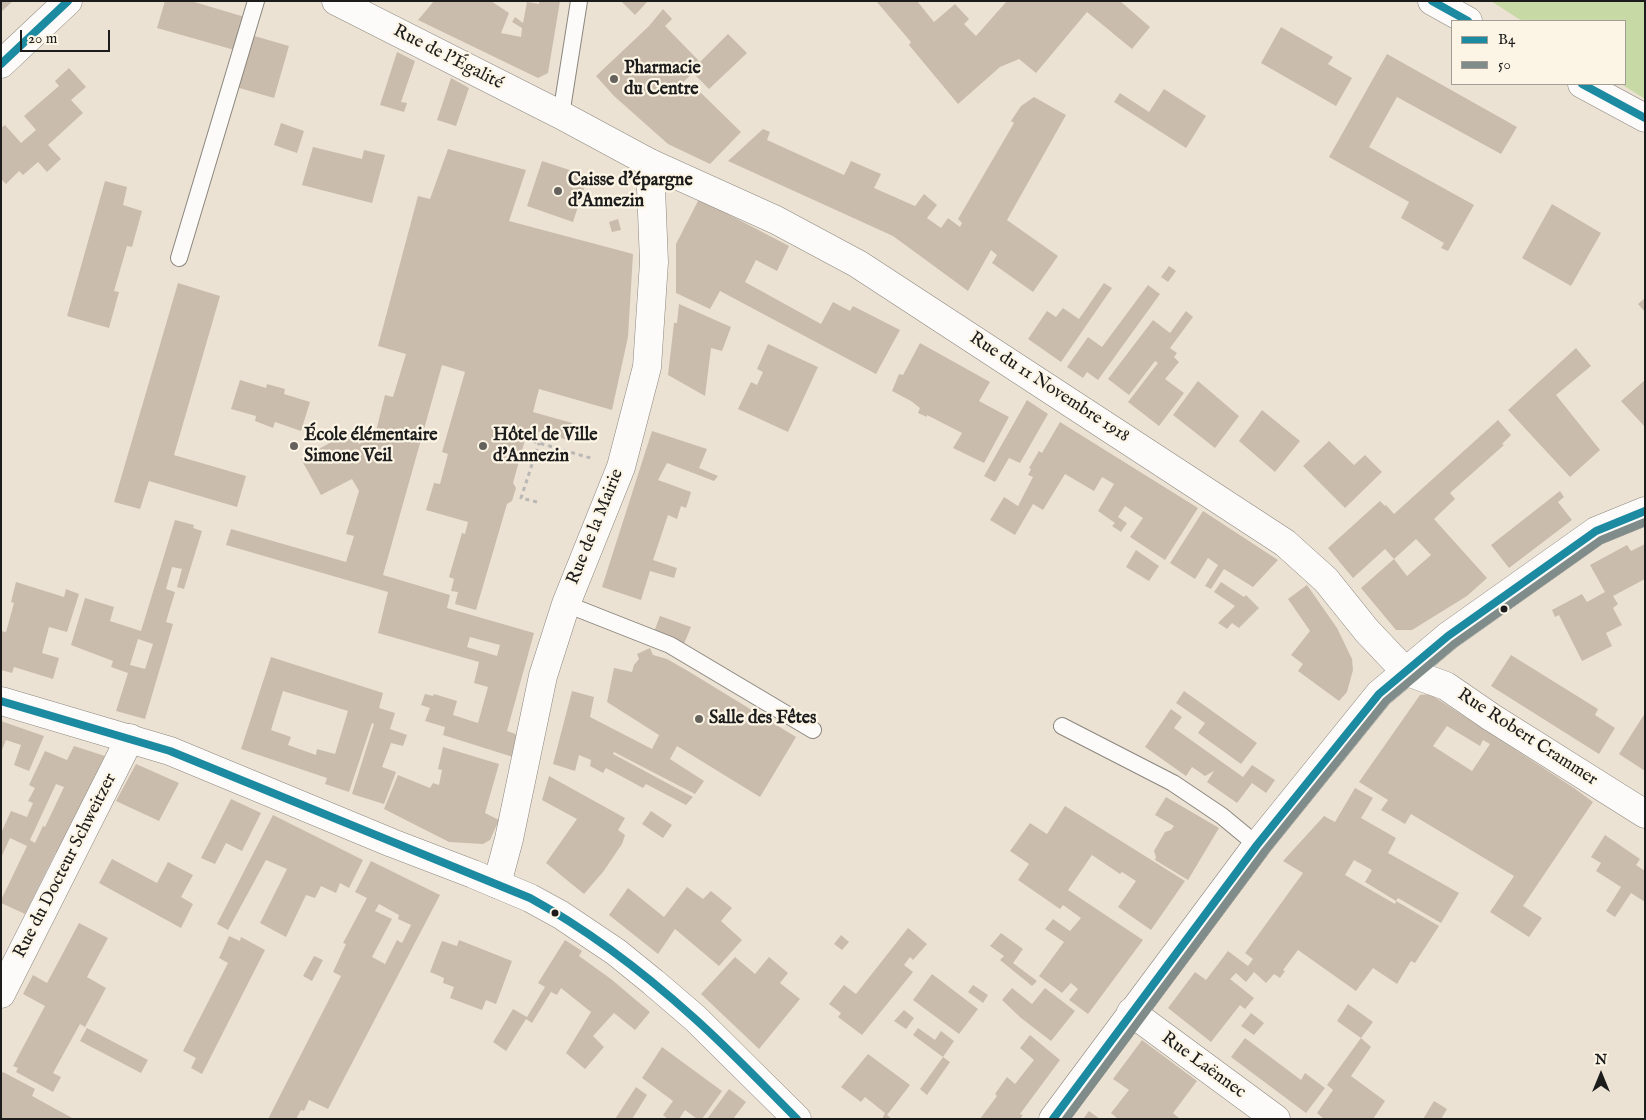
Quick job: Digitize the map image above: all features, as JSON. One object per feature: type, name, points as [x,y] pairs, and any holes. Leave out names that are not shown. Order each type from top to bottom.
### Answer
[{"type":"street","points":[[1,64],[68,1]]},
{"type":"street","name":"Rue de l'Égalité","points":[[336,1],[561,115],[650,163]]},
{"type":"street","points":[[1432,1],[1466,20]]},
{"type":"street","points":[[1584,85],[1645,118]]},
{"type":"street","name":"Rue de la Mairie","points":[[497,884],[509,839],[543,676],[566,604],[621,467],[647,367],[654,262],[650,163]]},
{"type":"street","name":"Rue du 11 Novembre 1918","points":[[650,163],[776,220],[858,264],[1285,543],[1326,580],[1367,631],[1405,671]]},
{"type":"street","points":[[1053,1119],[1256,844],[1378,694],[1448,636],[1596,531],[1645,511]]},
{"type":"street","name":"Rue Robert Crammer","points":[[1405,671],[1446,686],[1491,717],[1645,814]]},
{"type":"street","points":[[1,701],[170,751],[497,884],[561,914],[616,952],[695,1018],[797,1119]]},
{"type":"street","name":"Rue du Docteur Schweitzer","points":[[1,994],[130,738]]},
{"type":"street","name":"Rue Laënnec","points":[[1131,1012],[1276,1119]]},
{"type":"lane","points":[[178,258],[256,1]]},
{"type":"lane","points":[[561,115],[579,1]]},
{"type":"lane","points":[[566,604],[670,645],[813,730]]},
{"type":"lane","points":[[1062,726],[1173,783],[1222,816],[1256,844]]},
{"type":"path","points":[[525,439],[621,467]]},
{"type":"path","points":[[537,502],[521,498],[539,443]]},
{"type":"green space","points":[[1491,1],[1645,1],[1645,99],[1623,85],[1626,85],[1626,20],[1520,20]]},
{"type":"building","points":[[1,1],[13,1],[1,12]]},
{"type":"building","points":[[165,1],[191,1],[248,18],[238,51],[157,28]]},
{"type":"building","points":[[434,1],[491,1],[509,13],[501,33],[521,37],[522,28],[512,22],[515,17],[523,23],[527,2],[539,4],[539,1],[560,1],[548,73],[538,78],[418,20]]},
{"type":"building","points":[[621,1],[648,1],[635,15]]},
{"type":"building","points":[[876,1],[917,1],[934,22],[955,4],[969,19],[964,24],[976,36],[1007,1],[1120,1],[1150,27],[1132,49],[1087,12],[1036,73],[1019,59],[1000,67],[958,104],[909,45],[911,42]]},
{"type":"building","points":[[663,9],[672,19],[665,26],[700,62],[728,34],[747,53],[709,89],[693,73],[681,84],[692,94],[697,89],[741,132],[710,164],[668,144],[614,96],[596,76],[649,26]]},
{"type":"building","points":[[1281,27],[1333,57],[1328,64],[1352,78],[1336,106],[1261,63]]},
{"type":"building","points":[[251,35],[289,46],[274,98],[236,87]]},
{"type":"building","points":[[397,52],[415,61],[401,102],[407,103],[404,112],[380,105]]},
{"type":"building","points":[[1387,54],[1517,127],[1501,154],[1397,97],[1369,147],[1474,205],[1448,251],[1441,248],[1444,243],[1401,218],[1409,202],[1329,157]]},
{"type":"building","points":[[69,68],[86,87],[71,100],[83,113],[48,145],[61,159],[47,172],[38,162],[23,175],[19,171],[6,184],[1,179],[1,128],[5,125],[21,143],[36,130],[24,116],[59,86],[55,81]]},
{"type":"building","points":[[451,78],[469,88],[456,126],[437,120]]},
{"type":"building","points":[[1164,89],[1206,116],[1186,148],[1114,102],[1120,93],[1149,112]]},
{"type":"building","points":[[1034,97],[1066,115],[1007,220],[1058,256],[1033,292],[992,263],[997,255],[991,250],[968,291],[893,236],[728,161],[763,129],[770,132],[767,140],[844,175],[851,161],[881,174],[874,188],[915,206],[924,194],[937,205],[927,218],[941,228],[948,218],[960,227],[962,223],[958,219],[1014,123],[1011,121],[1021,106]]},
{"type":"building","points":[[281,123],[304,131],[297,153],[274,145]]},
{"type":"building","points":[[313,147],[362,159],[364,150],[385,155],[372,203],[302,185]]},
{"type":"building","points":[[448,149],[526,170],[509,221],[633,254],[628,337],[612,410],[539,389],[533,412],[572,423],[568,440],[528,429],[513,483],[516,488],[512,501],[507,504],[476,610],[455,604],[458,592],[451,591],[454,579],[449,577],[462,533],[465,534],[468,522],[426,510],[434,483],[440,484],[448,454],[442,452],[465,372],[442,365],[383,575],[450,595],[447,608],[534,633],[507,731],[518,735],[513,757],[443,735],[445,727],[425,721],[430,708],[421,705],[425,694],[433,696],[434,694],[457,701],[453,715],[478,723],[488,687],[474,683],[479,662],[378,633],[388,592],[226,545],[231,529],[346,562],[354,536],[346,534],[359,491],[352,479],[321,495],[301,459],[351,431],[359,444],[375,435],[385,395],[393,397],[406,354],[378,346],[418,196],[430,199]],"holes":[[[470,637],[500,645],[497,656],[467,647]]]},
{"type":"building","name":"Caisse d'épargne d'Annezin","points":[[542,161],[588,176],[573,222],[527,206]]},
{"type":"building","points":[[105,181],[127,187],[123,205],[142,211],[132,247],[127,246],[114,291],[119,292],[109,328],[67,316]]},
{"type":"building","points":[[699,199],[789,246],[777,271],[756,260],[745,282],[821,324],[833,302],[850,311],[853,306],[900,330],[876,374],[720,291],[710,309],[676,293],[676,244]]},
{"type":"building","points":[[1552,204],[1601,233],[1571,286],[1522,258]]},
{"type":"building","points":[[618,219],[621,230],[612,232],[609,222]]},
{"type":"building","points":[[1169,266],[1176,271],[1168,282],[1161,277]]},
{"type":"building","points":[[178,283],[220,296],[174,455],[246,476],[237,507],[149,481],[140,509],[114,502]]},
{"type":"building","points":[[1104,283],[1112,288],[1061,362],[1028,339],[1047,311],[1056,317],[1063,308],[1079,319]]},
{"type":"building","points":[[1148,285],[1160,294],[1098,380],[1087,372],[1083,378],[1067,367],[1088,337],[1102,347]]},
{"type":"building","points":[[1645,298],[1645,312],[1638,304]]},
{"type":"building","points":[[679,304],[731,327],[722,351],[711,348],[705,396],[668,375],[674,323],[677,323]]},
{"type":"building","points":[[1186,311],[1193,317],[1170,348],[1177,353],[1174,357],[1179,362],[1165,379],[1184,393],[1159,426],[1128,402],[1158,363],[1155,361],[1129,395],[1108,379],[1153,320],[1170,333]]},
{"type":"building","points":[[920,343],[990,382],[979,401],[1009,417],[984,463],[953,448],[962,433],[927,415],[927,417],[918,413],[920,408],[892,391],[899,374],[903,375]]},
{"type":"building","points":[[768,344],[818,367],[788,432],[738,409],[751,382],[757,385],[763,372],[757,369]]},
{"type":"building","points":[[1576,348],[1591,366],[1556,395],[1600,450],[1570,477],[1508,410]]},
{"type":"building","points":[[240,380],[266,388],[267,384],[285,389],[284,394],[310,402],[301,431],[275,422],[273,428],[255,421],[256,416],[231,409]]},
{"type":"building","points":[[1645,380],[1645,427],[1621,401]]},
{"type":"building","points":[[1198,381],[1239,416],[1215,448],[1173,415]]},
{"type":"building","points":[[1027,400],[1048,414],[1020,463],[1009,458],[995,482],[984,476]]},
{"type":"building","points":[[1262,410],[1300,441],[1275,472],[1239,441]]},
{"type":"building","points":[[1498,420],[1511,435],[1502,444],[1504,445],[1450,493],[1455,499],[1434,519],[1487,578],[1467,596],[1412,630],[1396,630],[1361,588],[1394,559],[1385,549],[1353,578],[1328,548],[1380,501],[1394,514]],"holes":[[[1416,539],[1431,555],[1407,576],[1394,559]]]},
{"type":"building","points":[[1060,422],[1198,508],[1165,560],[1130,537],[1143,518],[1125,506],[1118,517],[1127,523],[1121,532],[1112,526],[1115,523],[1098,511],[1114,484],[1102,477],[1094,491],[1065,474],[1043,510],[1033,504],[1015,535],[990,520],[1004,497],[1018,506],[1033,477],[1028,475],[1031,469],[1029,468],[1039,451],[1042,453]]},
{"type":"building","points":[[652,431],[707,449],[699,468],[718,476],[714,481],[667,463],[658,480],[691,492],[686,508],[681,506],[677,519],[668,515],[653,560],[677,568],[674,578],[650,571],[641,600],[602,587]]},
{"type":"building","points":[[1329,441],[1354,465],[1365,455],[1382,472],[1345,508],[1303,466]]},
{"type":"building","points":[[1560,491],[1564,497],[1558,502],[1572,520],[1509,568],[1491,545]]},
{"type":"building","points":[[1203,511],[1278,560],[1253,587],[1224,569],[1211,589],[1205,586],[1218,565],[1208,558],[1195,579],[1170,563]]},
{"type":"building","points":[[175,520],[194,525],[193,528],[202,531],[184,589],[177,587],[182,569],[172,567],[166,589],[175,592],[166,622],[173,624],[145,719],[116,711],[128,673],[111,667],[113,661],[71,645],[85,598],[114,607],[110,621],[141,631]],"holes":[[[138,639],[153,644],[145,669],[130,665]]]},
{"type":"building","points":[[1645,544],[1645,579],[1613,596],[1618,604],[1613,608],[1622,625],[1606,633],[1612,646],[1582,661],[1559,615],[1555,617],[1552,610],[1582,594],[1587,602],[1605,592],[1590,565],[1627,545],[1631,551]]},
{"type":"building","points":[[1136,550],[1159,566],[1149,581],[1126,567]]},
{"type":"building","points":[[16,582],[64,597],[66,589],[79,594],[67,632],[49,627],[42,653],[59,658],[53,679],[14,667],[12,673],[1,670],[1,631],[6,632],[14,603],[11,602]]},
{"type":"building","points":[[1221,582],[1244,597],[1246,595],[1259,608],[1239,628],[1232,623],[1227,629],[1218,623],[1235,606],[1214,592]]},
{"type":"building","points":[[1307,585],[1337,628],[1352,659],[1353,670],[1347,692],[1339,701],[1298,671],[1303,664],[1291,655],[1310,631],[1288,599]]},
{"type":"building","points":[[660,616],[691,627],[684,644],[654,632]]},
{"type":"building","name":"Salle des Fêtes","points":[[650,648],[653,655],[667,659],[688,671],[796,737],[760,797],[677,746],[670,759],[704,781],[695,794],[614,752],[613,754],[693,797],[686,805],[646,784],[643,788],[606,768],[603,773],[590,766],[591,760],[579,755],[575,771],[553,764],[572,691],[594,697],[590,717],[652,749],[659,735],[607,702],[614,668],[632,672],[634,665],[639,659],[637,654]]},
{"type":"building","points":[[1511,655],[1598,709],[1595,715],[1615,728],[1599,754],[1491,686]]},
{"type":"building","points":[[271,657],[383,693],[379,708],[395,713],[390,729],[407,735],[403,746],[391,743],[382,767],[396,772],[384,804],[352,794],[374,724],[372,723],[349,792],[325,784],[327,778],[241,749]],"holes":[[[283,691],[348,711],[335,754],[317,749],[316,755],[288,745],[291,737],[271,730]]]},
{"type":"building","points":[[1184,691],[1257,743],[1241,764],[1198,733],[1205,723],[1176,703]]},
{"type":"building","points":[[1430,694],[1593,802],[1523,906],[1542,918],[1529,937],[1490,912],[1514,876],[1411,814],[1405,824],[1381,810],[1388,800],[1359,782],[1420,695]],"holes":[[[1447,726],[1480,746],[1483,740],[1490,744],[1472,771],[1433,746]]]},
{"type":"building","points":[[1171,709],[1182,717],[1174,728],[1243,777],[1252,765],[1275,780],[1266,793],[1252,783],[1237,803],[1207,782],[1214,771],[1205,776],[1192,767],[1186,776],[1145,747]]},
{"type":"building","points":[[1645,713],[1645,771],[1619,754]]},
{"type":"building","points":[[1,721],[44,736],[29,771],[14,765],[21,745],[6,740],[1,752]]},
{"type":"building","points":[[74,746],[105,756],[59,853],[56,852],[25,914],[1,903],[1,900],[27,846],[10,838],[1,858],[1,833],[11,811],[27,817],[33,803],[28,801],[35,788],[29,785],[45,751],[67,760]],"holes":[[[56,784],[64,787],[45,827],[43,826],[35,843],[30,840]]]},
{"type":"building","points":[[443,747],[499,764],[485,813],[499,820],[490,840],[483,844],[449,842],[384,809],[398,775],[430,788],[433,783],[439,785],[442,770],[438,769]]},
{"type":"building","points":[[136,764],[179,783],[159,821],[116,801]]},
{"type":"building","points":[[549,776],[625,818],[618,830],[625,835],[622,844],[603,872],[584,894],[546,863],[577,819],[542,800]]},
{"type":"building","points":[[1355,788],[1373,798],[1361,818],[1396,838],[1388,853],[1459,893],[1441,923],[1398,898],[1396,901],[1439,926],[1415,963],[1411,961],[1397,984],[1373,968],[1356,991],[1298,950],[1283,970],[1285,971],[1280,978],[1274,974],[1266,983],[1254,972],[1246,982],[1236,973],[1230,979],[1254,998],[1245,1009],[1240,1005],[1211,1042],[1168,1008],[1195,972],[1206,980],[1228,951],[1248,966],[1253,959],[1245,953],[1303,873],[1283,861],[1324,816],[1335,822]],"holes":[[[1354,860],[1372,870],[1365,882],[1396,901],[1395,904],[1345,875]]]},
{"type":"building","points":[[1166,797],[1219,828],[1188,880],[1155,860],[1154,851],[1165,832],[1171,830],[1174,826],[1155,815]]},
{"type":"building","points":[[231,799],[261,813],[242,851],[226,843],[215,864],[201,858]]},
{"type":"building","points":[[1065,806],[1185,881],[1151,930],[1118,907],[1136,881],[1122,872],[1120,874],[1092,855],[1068,890],[1143,940],[1088,1014],[1069,1000],[1078,989],[1071,983],[1062,993],[1039,976],[1064,942],[1045,929],[1053,919],[1070,931],[1081,918],[1063,905],[1060,909],[1018,880],[1029,864],[1010,851],[1030,823],[1047,834]]},
{"type":"building","points":[[651,811],[672,825],[663,838],[642,824]]},
{"type":"building","points":[[273,815],[363,860],[349,888],[340,883],[336,893],[321,886],[315,898],[306,895],[286,937],[260,923],[287,869],[266,860],[228,930],[217,924]]},
{"type":"building","points":[[1605,835],[1640,859],[1636,865],[1645,871],[1645,902],[1631,893],[1615,917],[1606,911],[1621,887],[1596,871],[1601,863],[1591,857]]},
{"type":"building","points":[[112,859],[157,883],[168,862],[193,875],[181,897],[193,904],[181,928],[99,883]]},
{"type":"building","points":[[371,861],[440,895],[328,1109],[309,1100],[304,1111],[301,1110],[296,1119],[268,1119],[341,976],[333,972],[346,944],[343,943],[367,898],[355,892]],"holes":[[[379,904],[399,915],[398,919],[411,925],[402,943],[397,940],[385,964],[372,957],[392,919],[375,911]]]},
{"type":"building","points":[[687,887],[703,899],[711,891],[732,908],[721,921],[742,940],[719,966],[675,929],[658,954],[609,915],[628,888],[664,917]]},
{"type":"building","points":[[79,923],[108,938],[87,977],[106,988],[85,1027],[80,1024],[53,1073],[61,1077],[53,1092],[16,1072],[18,1068],[13,1066],[45,1006],[23,994],[33,975],[47,983]]},
{"type":"building","points":[[908,928],[927,944],[913,960],[910,957],[904,965],[913,972],[862,1035],[838,1017],[841,1013],[829,1004],[844,985],[856,994]]},
{"type":"building","points":[[1001,933],[1023,949],[1013,963],[1037,981],[1032,986],[1000,960],[1004,956],[990,946]]},
{"type":"building","points":[[841,935],[849,942],[842,950],[834,944]]},
{"type":"building","points":[[229,936],[240,941],[241,937],[265,950],[202,1074],[191,1068],[196,1058],[183,1051],[228,963],[219,958]]},
{"type":"building","points":[[459,940],[512,961],[496,1004],[486,1000],[482,1010],[450,998],[454,987],[443,983],[444,978],[430,972],[442,941],[457,946]]},
{"type":"building","points":[[565,940],[582,951],[579,956],[611,979],[650,1012],[635,1030],[614,1013],[593,1036],[604,1047],[585,1069],[566,1053],[591,1012],[561,988],[557,995],[551,992],[532,1023],[526,1019],[506,1051],[493,1042],[513,1009],[527,1017],[545,987],[538,983]]},
{"type":"building","points":[[314,956],[323,960],[312,981],[303,976]]},
{"type":"building","points":[[735,957],[755,974],[769,957],[788,973],[780,983],[800,999],[759,1049],[701,994]]},
{"type":"building","points":[[932,974],[978,1009],[959,1034],[913,1000]]},
{"type":"building","points":[[973,985],[988,995],[983,1003],[968,992]]},
{"type":"building","points":[[1012,988],[1032,1004],[1045,988],[1075,1011],[1051,1041],[1021,1018],[1002,1000]]},
{"type":"building","points":[[1348,1004],[1373,1022],[1361,1038],[1337,1021]]},
{"type":"building","points":[[904,1010],[914,1018],[906,1029],[894,1021]]},
{"type":"building","points":[[1251,1013],[1264,1023],[1254,1035],[1241,1026]]},
{"type":"building","points":[[87,1028],[148,1060],[141,1073],[80,1041]]},
{"type":"building","points":[[918,1028],[935,1040],[941,1031],[954,1041],[943,1057],[913,1035]]},
{"type":"building","points":[[1030,1035],[1060,1060],[1020,1114],[1023,1115],[1020,1119],[980,1119],[997,1096],[995,1094],[1007,1077],[1015,1084],[1034,1060],[1020,1048]]},
{"type":"building","points":[[1245,1038],[1301,1080],[1305,1073],[1325,1088],[1306,1113],[1231,1057]]},
{"type":"building","points":[[1361,1038],[1371,1047],[1351,1076],[1385,1101],[1373,1119],[1324,1119],[1317,1113],[1333,1090],[1327,1085]]},
{"type":"building","points":[[1142,1040],[1197,1081],[1173,1113],[1180,1119],[1118,1119],[1111,1113],[1129,1090],[1113,1079]]},
{"type":"building","points":[[662,1047],[722,1091],[702,1119],[697,1119],[685,1110],[679,1119],[668,1119],[663,1115],[673,1101],[642,1078]]},
{"type":"building","points":[[868,1054],[910,1085],[887,1115],[892,1119],[882,1119],[885,1113],[865,1097],[861,1102],[841,1087]]},
{"type":"building","points":[[943,1057],[950,1062],[927,1095],[920,1089]]},
{"type":"building","points":[[3,1072],[35,1089],[32,1096],[74,1119],[1,1118],[1,1074]]},
{"type":"building","points":[[636,1087],[647,1095],[632,1119],[615,1119]]},
{"type":"building","points":[[729,1089],[746,1102],[733,1119],[707,1119]]},
{"type":"building","points":[[1434,1101],[1447,1109],[1441,1119],[1423,1119]]},
{"type":"building","points":[[1089,1111],[1100,1119],[1083,1119]]},
{"type":"transit line","name":"B4","points":[[1,64],[68,1]]},
{"type":"transit line","name":"B4","points":[[1432,1],[1466,20]]},
{"type":"transit line","name":"B4","points":[[1584,85],[1645,118]]},
{"type":"transit line","name":"B4","points":[[1053,1119],[1257,845],[1379,694],[1448,636],[1596,531],[1645,511]]},
{"type":"transit line","name":"50","points":[[1066,1119],[1265,851],[1386,701],[1454,644],[1601,540],[1645,522]]},
{"type":"transit line","name":"B4","points":[[1,701],[170,751],[530,898],[595,938],[655,984],[720,1042],[797,1119]]},
{"type":"place","name":"Pharmacie du Centre","points":[[614,79]]},
{"type":"place","name":"Caisse d'épargne d'Annezin","points":[[558,191]]},
{"type":"place","name":"École élémentaire Simone Veil","points":[[294,446]]},
{"type":"place","name":"Hôtel de Ville d'Annezin","points":[[483,446]]},
{"type":"place","name":"Salle des Fêtes","points":[[699,719]]}]
